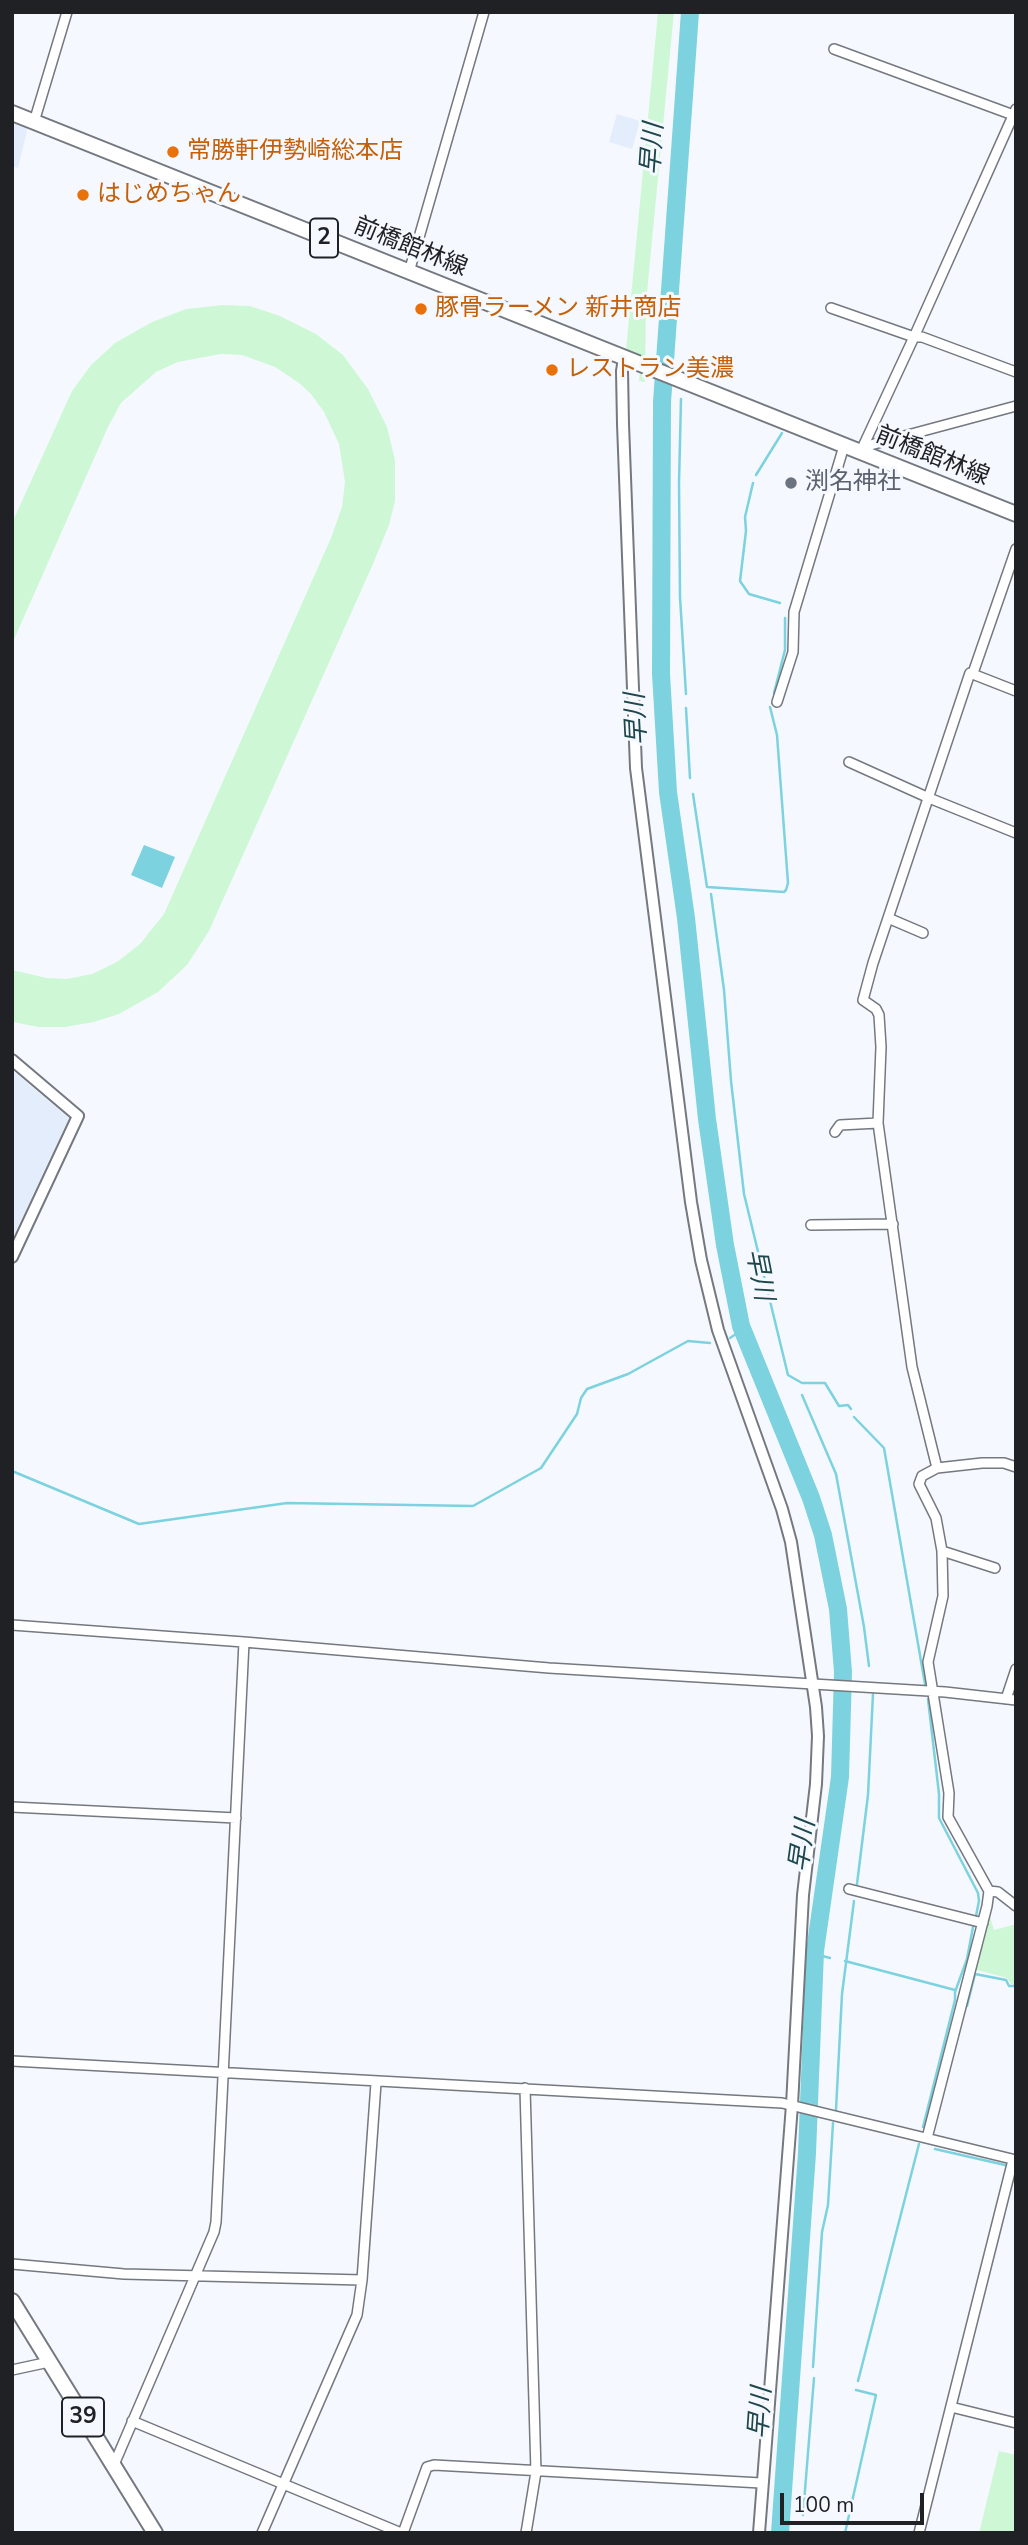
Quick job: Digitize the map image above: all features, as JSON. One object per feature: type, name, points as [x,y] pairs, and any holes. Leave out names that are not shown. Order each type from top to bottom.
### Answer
[{"type":"main road","name":"前橋館林線","points":[[12,113],[1016,514]]},
{"type":"main road","name":"39","points":[[12,2301],[155,2533]]},
{"type":"street","points":[[34,122],[67,12]]},
{"type":"street","points":[[409,272],[484,12]]},
{"type":"street","points":[[834,49],[1015,113],[861,450]]},
{"type":"street","points":[[831,307],[1016,372]]},
{"type":"street","points":[[630,361],[622,371],[636,768],[691,1202],[701,1260],[718,1330],[782,1509],[791,1542],[817,1683],[817,1748],[803,1895],[794,2106],[758,2533]]},
{"type":"street","points":[[861,450],[1016,406]]},
{"type":"street","points":[[777,702],[793,652],[794,612],[844,446]]},
{"type":"street","points":[[937,1468],[912,1367],[878,1123],[881,1046],[879,1015],[876,1009],[863,1000],[970,673],[973,673],[1016,549]]},
{"type":"street","points":[[973,673],[1016,691]]},
{"type":"street","points":[[849,762],[929,798],[1016,832]]},
{"type":"street","points":[[888,918],[923,933]]},
{"type":"street","points":[[12,1060],[78,1116],[12,1256]]},
{"type":"street","points":[[835,1132],[840,1125],[878,1123]]},
{"type":"street","points":[[811,1224],[892,1224]]},
{"type":"street","points":[[927,2138],[989,1891],[948,1817],[949,1793],[928,1662],[943,1596],[942,1551],[936,1518],[919,1484],[922,1476],[937,1468],[1015,1462]]},
{"type":"street","points":[[942,1551],[995,1568]]},
{"type":"street","points":[[12,1625],[549,1668],[933,1691],[1011,1700],[1016,1669]]},
{"type":"street","points":[[113,2466],[216,2222],[244,1642]]},
{"type":"street","points":[[12,1807],[236,1818]]},
{"type":"street","points":[[849,1889],[982,1923]]},
{"type":"street","points":[[989,1891],[998,1892],[1016,1906]]},
{"type":"street","points":[[12,2061],[526,2088],[794,2106],[1014,2160],[919,2533]]},
{"type":"street","points":[[262,2533],[357,2315],[362,2280],[376,2082]]},
{"type":"street","points":[[526,2088],[536,2472],[526,2533]]},
{"type":"street","points":[[12,2264],[124,2274],[362,2280]]},
{"type":"street","points":[[12,2370],[49,2362]]},
{"type":"street","points":[[951,2406],[1016,2423]]},
{"type":"street","points":[[132,2421],[402,2533],[427,2467],[434,2465],[761,2483]]},
{"type":"shaded area","points":[[617,114],[640,121],[632,149],[609,142]]},
{"type":"shaded area","points":[[12,122],[26,127],[27,131],[18,168],[12,166]]},
{"type":"shaded area","points":[[12,1070],[69,1118],[12,1239]]},
{"type":"green space","points":[[658,12],[674,12],[646,303],[645,382],[639,381],[641,357],[626,350]]},
{"type":"green space","points":[[223,305],[250,306],[280,316],[316,334],[343,355],[368,389],[387,427],[395,460],[395,501],[389,525],[209,931],[187,965],[158,992],[119,1014],[65,1027],[38,1027],[13,1022],[12,970],[47,978],[67,979],[92,974],[117,962],[140,944],[164,914],[331,538],[342,507],[345,482],[339,444],[324,412],[299,383],[275,367],[242,355],[221,354],[178,362],[156,372],[121,403],[12,644],[12,523],[72,391],[91,365],[115,343],[152,322],[186,309]]},
{"type":"green space","points":[[989,1913],[994,1930],[1016,1924],[1016,1985],[1011,1984],[1007,1978],[973,1969]]},
{"type":"green space","points":[[999,2451],[1016,2455],[1016,2533],[979,2533]]},
{"type":"water","points":[[144,845],[175,857],[162,888],[131,875]]},
{"type":"waterway","name":"早川","points":[[690,12],[662,402],[661,674],[668,792],[686,918],[707,1119],[725,1245],[741,1326],[811,1498],[823,1535],[838,1609],[843,1672],[840,1777],[815,1951],[807,2153],[780,2533]]},
{"type":"waterway","points":[[681,399],[680,597],[686,694]]},
{"type":"waterway","points":[[756,475],[782,433]]},
{"type":"waterway","points":[[753,483],[745,517],[740,581],[749,594],[780,603]]},
{"type":"waterway","points":[[774,693],[785,650],[785,618]]},
{"type":"waterway","points":[[693,794],[707,887],[784,892],[788,883],[777,735],[770,707]]},
{"type":"waterway","points":[[686,708],[690,778]]},
{"type":"waterway","points":[[711,894],[724,990],[744,1194],[788,1375],[802,1383],[825,1383],[839,1406],[848,1405],[851,1409]]},
{"type":"waterway","points":[[730,1338],[742,1330]]},
{"type":"waterway","points":[[12,1471],[139,1524],[287,1503],[473,1506],[541,1468],[577,1414],[581,1398],[587,1389],[628,1374],[688,1341],[710,1343]]},
{"type":"waterway","points":[[802,1395],[836,1474],[869,1666]]},
{"type":"waterway","points":[[854,1417],[884,1448],[925,1684]]},
{"type":"waterway","points":[[857,1884],[868,1795],[873,1694]]},
{"type":"waterway","points":[[928,1699],[939,1794],[939,1818],[978,1893],[976,1916]]},
{"type":"waterway","points":[[836,2110],[842,1994],[854,1901]]},
{"type":"waterway","points":[[955,1992],[967,1959],[973,1927]]},
{"type":"waterway","points":[[815,1954],[830,1958]]},
{"type":"waterway","points":[[845,1961],[955,1990],[955,2000],[923,2127]]},
{"type":"waterway","points":[[967,2006],[975,1974],[1006,1980],[1009,1986],[1016,1986]]},
{"type":"waterway","points":[[813,2367],[833,2123]]},
{"type":"waterway","points":[[858,2381],[919,2144]]},
{"type":"waterway","points":[[935,2149],[1005,2165]]},
{"type":"waterway","points":[[803,2515],[814,2378]]},
{"type":"waterway","points":[[845,2533],[876,2395],[856,2390]]},
{"type":"place","name":"常勝軒伊勢崎総本店","points":[[173,152]]},
{"type":"place","name":"はじめちゃん","points":[[83,195]]},
{"type":"place","name":"豚骨ラーメン 新井商店","points":[[421,309]]},
{"type":"place","name":"レストラン美濃","points":[[552,370]]},
{"type":"place","name":"渕名神社","points":[[791,483]]}]
